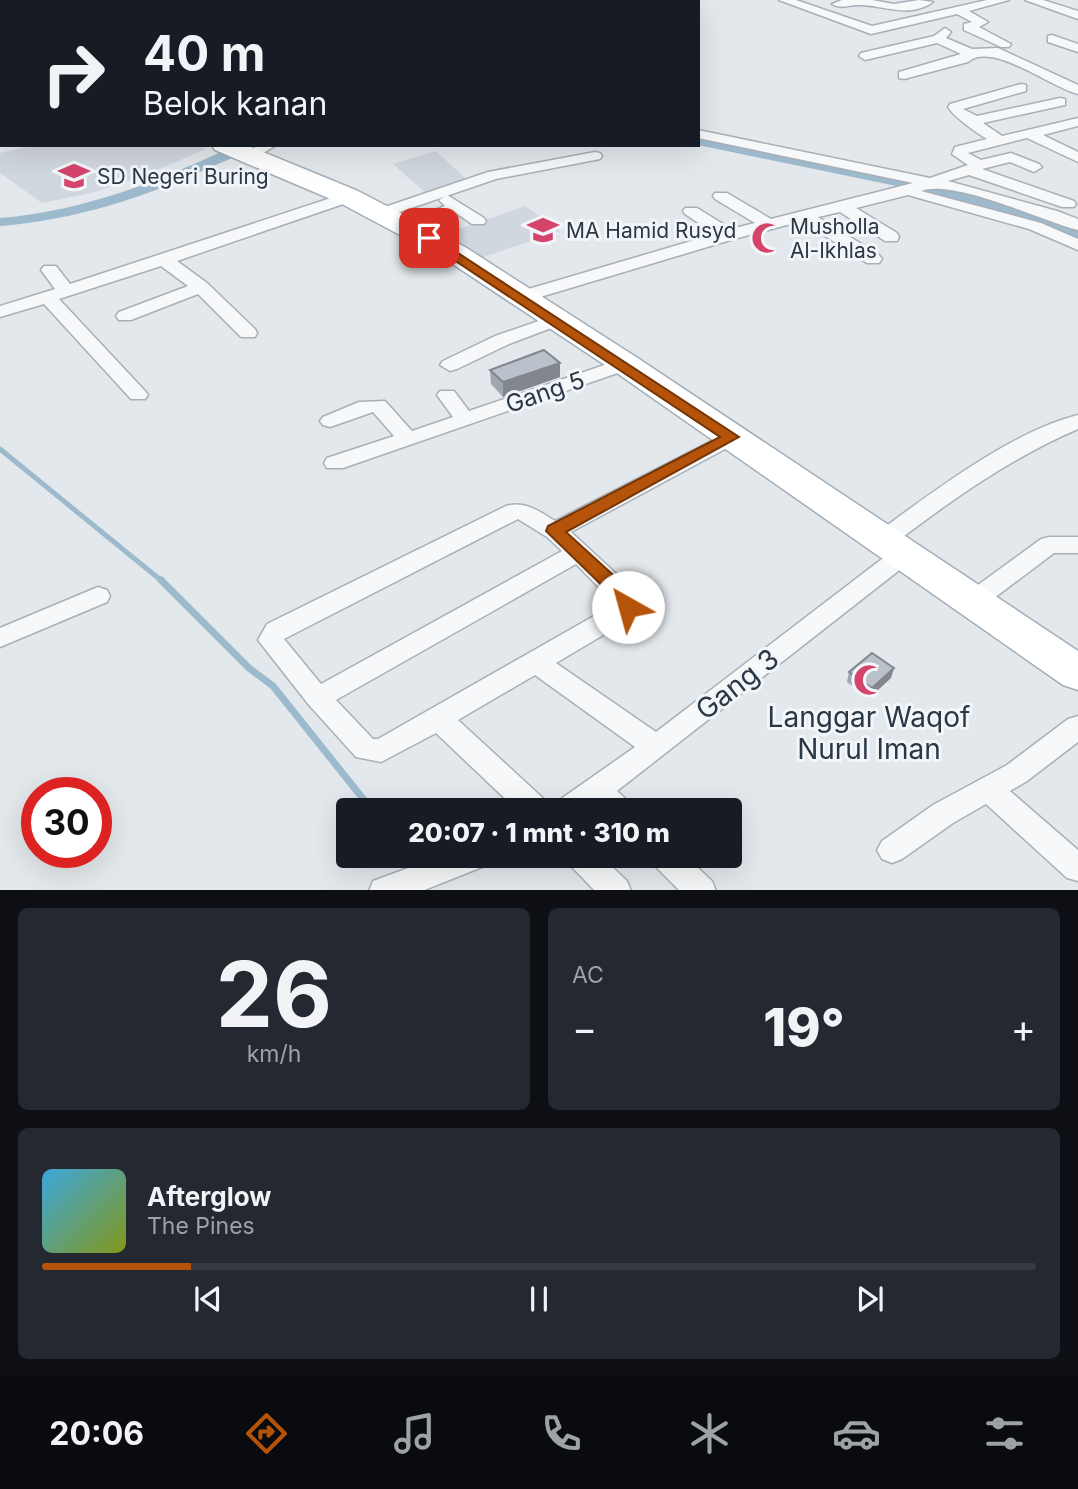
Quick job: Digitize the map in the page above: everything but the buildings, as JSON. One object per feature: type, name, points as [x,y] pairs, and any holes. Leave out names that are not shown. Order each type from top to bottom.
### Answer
[{"type":"main road","points":[[243,149],[395,220],[521,297],[625,364],[1078,673]]},
{"type":"street","points":[[785,0],[867,30],[1003,0]]},
{"type":"street","points":[[1031,0],[1078,15]]},
{"type":"street","points":[[838,4],[860,1],[894,8],[925,1],[982,22],[865,55]]},
{"type":"street","points":[[916,20],[970,53]]},
{"type":"street","points":[[968,27],[1005,44]]},
{"type":"street","points":[[1052,40],[1078,48]]},
{"type":"street","points":[[904,75],[963,59],[970,53],[990,50],[1078,90]]},
{"type":"street","points":[[1001,141],[982,131],[975,121],[958,112],[955,107],[1021,88]]},
{"type":"street","points":[[975,121],[1060,102]]},
{"type":"street","points":[[1068,204],[973,167],[958,152],[1078,122]]},
{"type":"street","points":[[700,134],[1004,200],[1078,225]]},
{"type":"street","points":[[1032,135],[1078,159]]},
{"type":"street","points":[[1055,147],[1078,141]]},
{"type":"street","points":[[395,220],[437,192],[493,175],[595,156]]},
{"type":"street","points":[[521,297],[728,235],[905,191],[1011,157],[1034,167]]},
{"type":"street","points":[[905,191],[1035,226],[1078,245]]},
{"type":"street","points":[[437,192],[478,221]]},
{"type":"street","points":[[721,196],[769,225]]},
{"type":"street","points":[[0,312],[66,291],[164,254],[349,197]]},
{"type":"street","points":[[395,220],[457,207]]},
{"type":"street","points":[[843,207],[891,237]]},
{"type":"street","points":[[691,211],[728,235]]},
{"type":"street","points":[[805,216],[873,259]]},
{"type":"street","points":[[164,254],[248,333]]},
{"type":"street","points":[[50,270],[66,291]]},
{"type":"street","points":[[125,316],[201,287]]},
{"type":"street","points":[[47,297],[138,395]]},
{"type":"street","points":[[450,365],[502,340],[556,320]]},
{"type":"street","name":"Gang 5","points":[[335,463],[625,364]]},
{"type":"street","points":[[447,395],[465,419]]},
{"type":"street","points":[[330,421],[366,406],[378,405],[408,439]]},
{"type":"street","name":"Gang 3","points":[[584,798],[656,747],[893,548],[946,493],[1019,450],[1078,421]]},
{"type":"street","points":[[555,531],[732,437]]},
{"type":"street","points":[[514,511],[523,512],[555,531],[627,598],[628,607],[381,751],[366,749],[318,698],[271,639],[276,631],[514,511]]},
{"type":"street","points":[[972,602],[1049,545],[1078,545]]},
{"type":"street","points":[[318,698],[578,552]]},
{"type":"street","points":[[0,638],[98,596]]},
{"type":"street","points":[[536,662],[656,747]]},
{"type":"street","points":[[439,719],[523,798]]},
{"type":"street","points":[[892,850],[943,814],[1017,773],[1078,727]]},
{"type":"street","points":[[596,789],[605,798]]},
{"type":"street","points":[[990,789],[1007,808],[1078,868]]},
{"type":"street","points":[[388,889],[443,868]]},
{"type":"street","points":[[593,868],[615,890]]},
{"type":"street","points":[[677,868],[700,890]]},
{"type":"shaded area","name":"SD Negeri Buring","points":[[28,147],[206,149],[136,179],[91,193],[42,203],[0,173],[0,153]]},
{"type":"shaded area","points":[[436,151],[468,181],[426,193],[393,164]]},
{"type":"shaded area","points":[[525,206],[560,231],[481,258],[445,234]]},
{"type":"waterway","points":[[700,141],[938,190],[1078,233]]},
{"type":"waterway","points":[[0,222],[65,214],[96,206],[158,185],[243,147]]},
{"type":"waterway","points":[[0,449],[163,582]]},
{"type":"waterway","points":[[163,582],[249,668],[273,686],[362,798]]},
{"type":"place","name":"SD Negeri Buring","points":[[74,176]]},
{"type":"place","name":"MA Hamid Rusyd","points":[[543,230]]},
{"type":"place","name":"Musholla Al-Ikhlas","points":[[767,238]]},
{"type":"place","name":"Langgar Waqof Nurul Iman","points":[[869,680]]},
{"type":"route","points":[[429,238],[625,364],[732,437],[555,531],[627,598],[628,607]]}]
